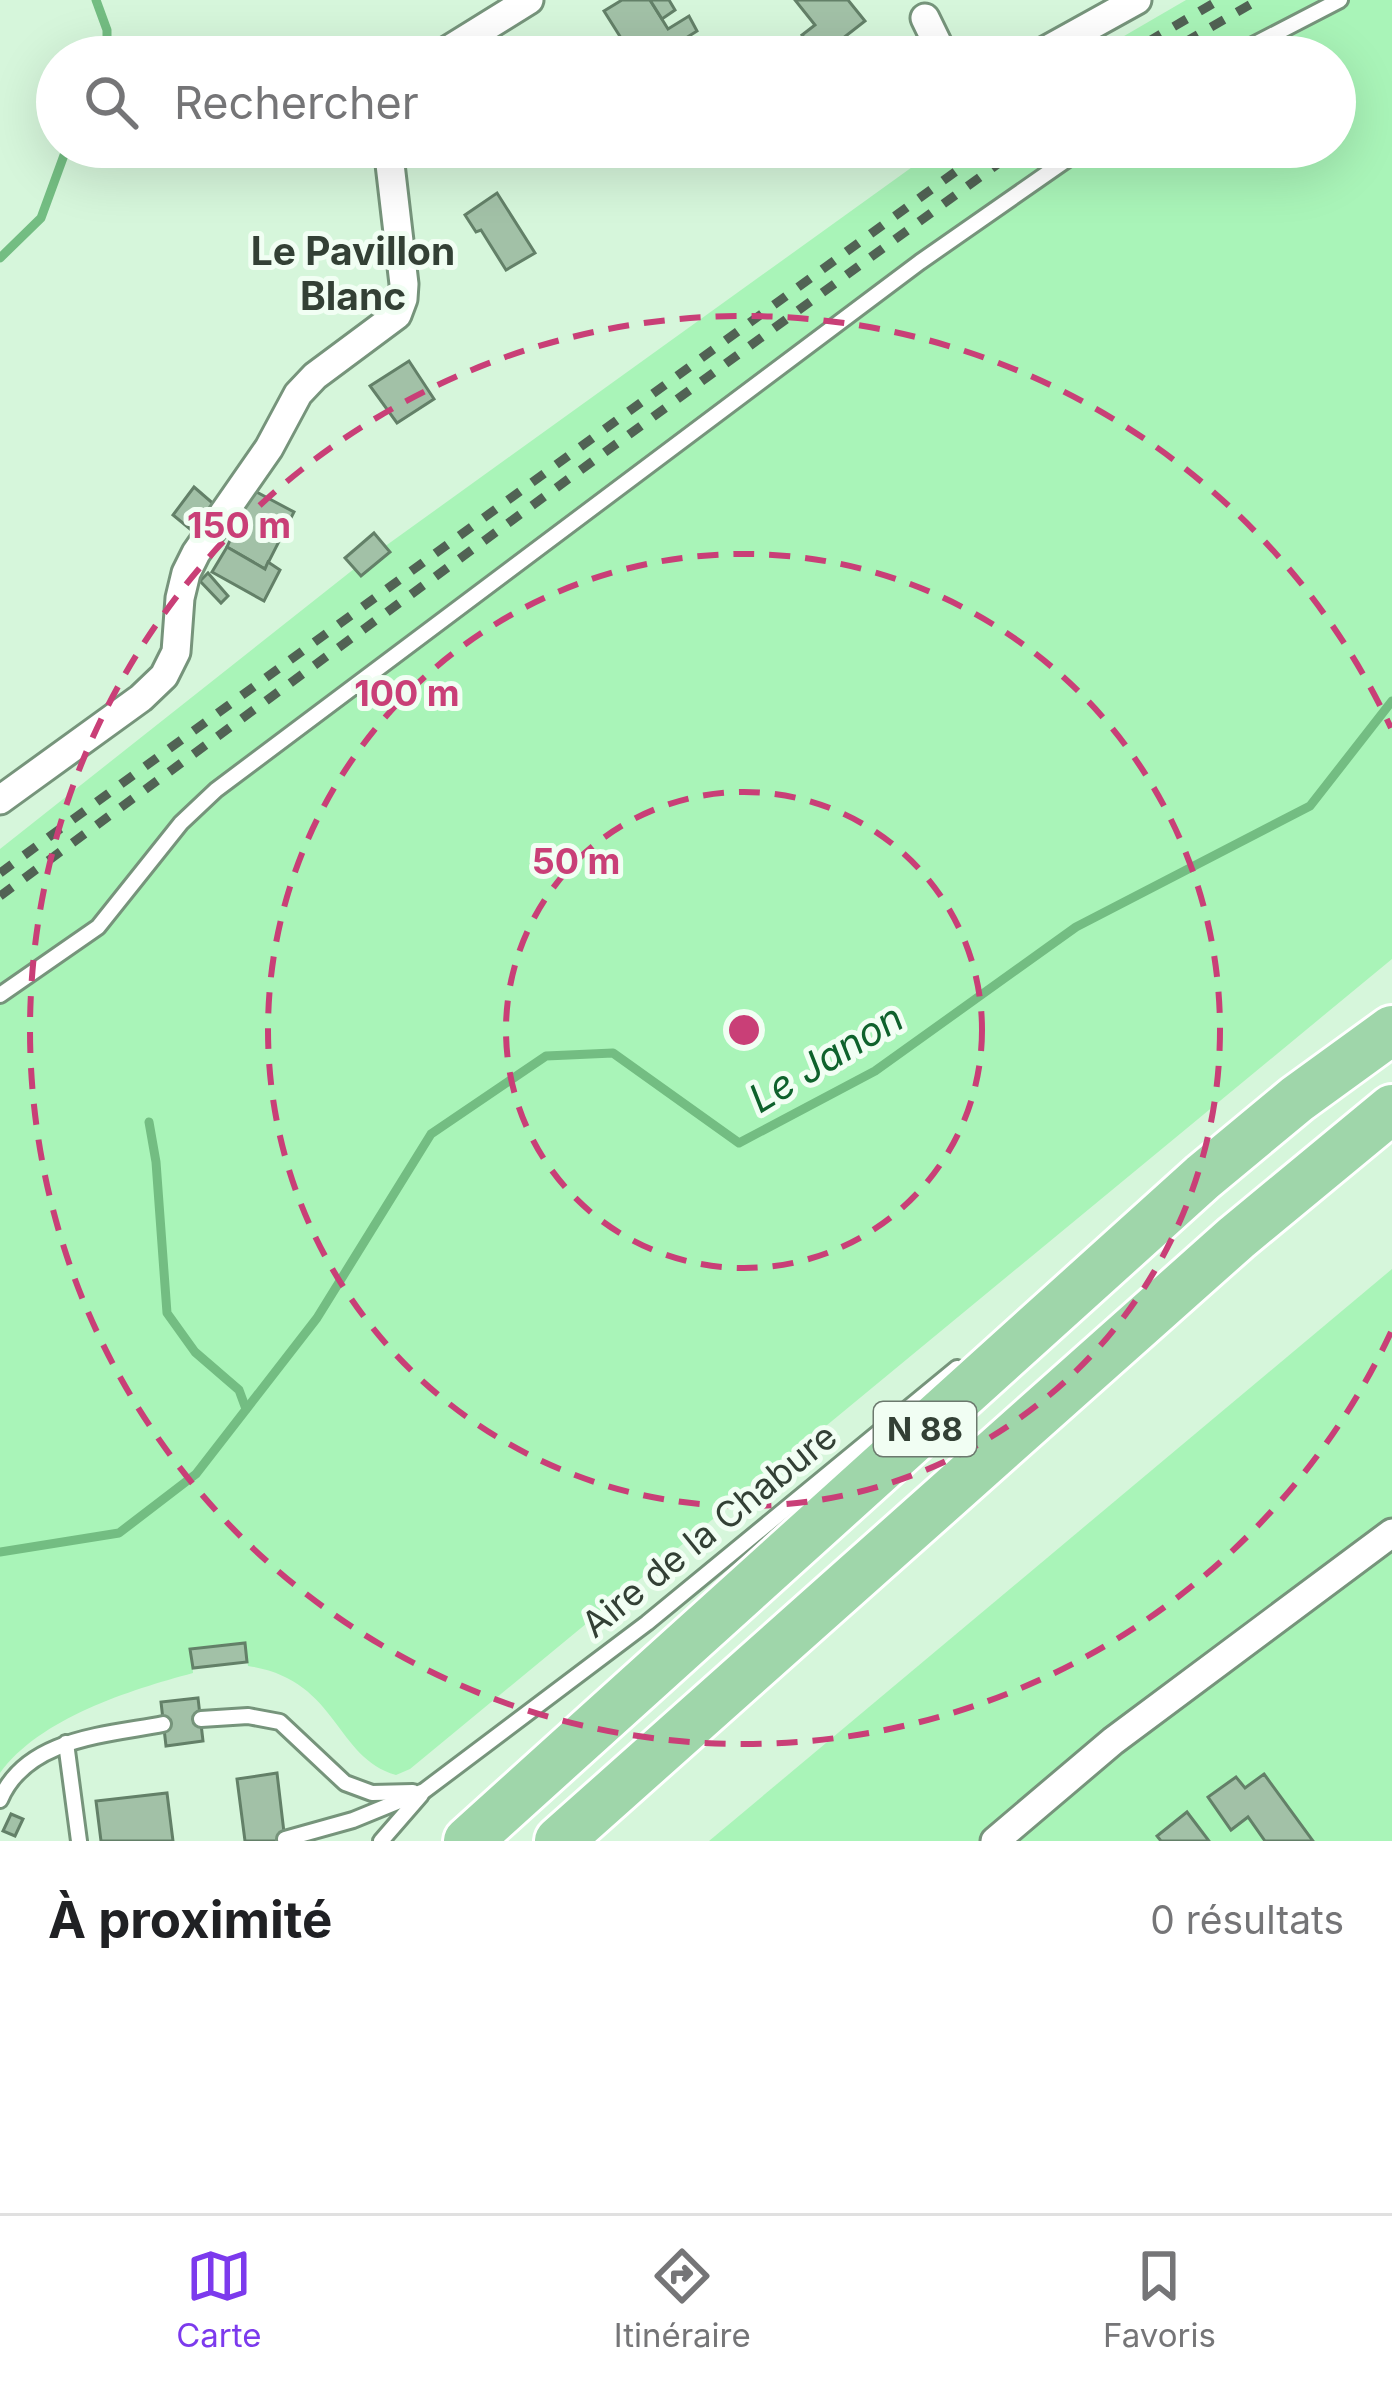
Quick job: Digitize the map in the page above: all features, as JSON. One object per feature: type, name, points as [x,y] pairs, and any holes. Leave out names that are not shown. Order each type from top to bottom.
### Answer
[{"type":"highway","name":"N 88","points":[[468,1841],[1203,1178],[1297,1099],[1392,1030]]},
{"type":"highway","name":"N 88","points":[[559,1841],[1236,1238],[1392,1109]]},
{"type":"street","points":[[471,36],[529,0]]},
{"type":"street","points":[[1072,36],[1137,0]]},
{"type":"street","points":[[925,18],[934,36]]},
{"type":"street","points":[[0,800],[141,698],[164,676],[176,652],[186,573],[298,394],[397,315],[404,284],[390,168]]},
{"type":"street","points":[[995,1841],[1113,1741],[1392,1533]]},
{"type":"lane","points":[[1271,36],[1340,0]]},
{"type":"lane","points":[[0,995],[98,927],[182,823],[216,790],[902,276],[1055,168]]},
{"type":"lane","points":[[1018,1321],[1203,1178]]},
{"type":"lane","name":"Aire de la Chabure","points":[[285,1839],[353,1820],[424,1791],[646,1623],[962,1364]]},
{"type":"lane","points":[[201,1719],[248,1716],[280,1722],[358,1790],[424,1791]]},
{"type":"lane","points":[[0,1800],[30,1761],[66,1743],[163,1724]]},
{"type":"lane","points":[[66,1743],[80,1841]]},
{"type":"lane","points":[[381,1841],[424,1791]]},
{"type":"green space","points":[[1186,0],[1392,0],[1392,959],[410,1769],[396,1775],[376,1766],[300,1686],[248,1666],[245,1643],[191,1649],[193,1673],[115,1698],[62,1722],[17,1754],[0,1773],[0,849],[359,565],[911,168],[1356,168],[1356,36],[1124,36]]},
{"type":"green space","points":[[1392,1269],[1392,1841],[709,1841]]},
{"type":"building","points":[[622,0],[650,0],[668,29],[689,16],[697,31],[689,36],[620,36],[604,11]]},
{"type":"building","points":[[650,0],[669,0],[675,10],[662,19]]},
{"type":"building","points":[[795,0],[848,0],[865,21],[846,36],[803,36],[815,25]]},
{"type":"building","points":[[497,193],[535,253],[506,270],[481,230],[476,232],[465,215]]},
{"type":"building","points":[[409,361],[434,399],[397,423],[370,386]]},
{"type":"building","points":[[194,487],[216,506],[195,533],[173,515]]},
{"type":"building","points":[[251,489],[294,512],[265,569],[227,547],[232,536],[225,531]]},
{"type":"building","points":[[374,533],[390,552],[361,576],[345,558]]},
{"type":"building","points":[[227,547],[265,569],[268,562],[280,570],[264,601],[212,572]]},
{"type":"building","points":[[208,573],[228,596],[221,603],[200,581]]},
{"type":"building","points":[[245,1643],[247,1662],[193,1668],[190,1649]]},
{"type":"building","points":[[198,1698],[203,1741],[166,1746],[161,1702]]},
{"type":"building","points":[[277,1773],[285,1841],[245,1841],[237,1779]]},
{"type":"building","points":[[1264,1774],[1313,1841],[1265,1841],[1248,1817],[1231,1830],[1208,1797],[1236,1777],[1245,1788]]},
{"type":"building","points":[[167,1793],[173,1841],[101,1841],[96,1801]]},
{"type":"building","points":[[1187,1812],[1209,1841],[1161,1841],[1157,1836]]},
{"type":"building","points":[[11,1814],[23,1819],[15,1836],[3,1831]]},
{"type":"waterway","points":[[96,0],[107,36]]},
{"type":"waterway","points":[[0,258],[41,218],[59,168]]},
{"type":"waterway","name":"Le Janon","points":[[0,1552],[119,1533],[196,1474],[317,1318],[431,1134],[546,1056],[613,1053],[739,1143],[875,1071],[1076,927],[1310,806],[1392,701]]},
{"type":"waterway","points":[[149,1122],[167,1313],[195,1352],[239,1390],[246,1409]]},
{"type":"railway","points":[[1158,36],[1219,0]]},
{"type":"railway","points":[[1195,36],[1258,0]]},
{"type":"railway","points":[[0,873],[960,168]]},
{"type":"railway","points":[[0,896],[992,168]]},
{"type":"district","name":"Le Pavillon Blanc","points":[[353,274]]}]
